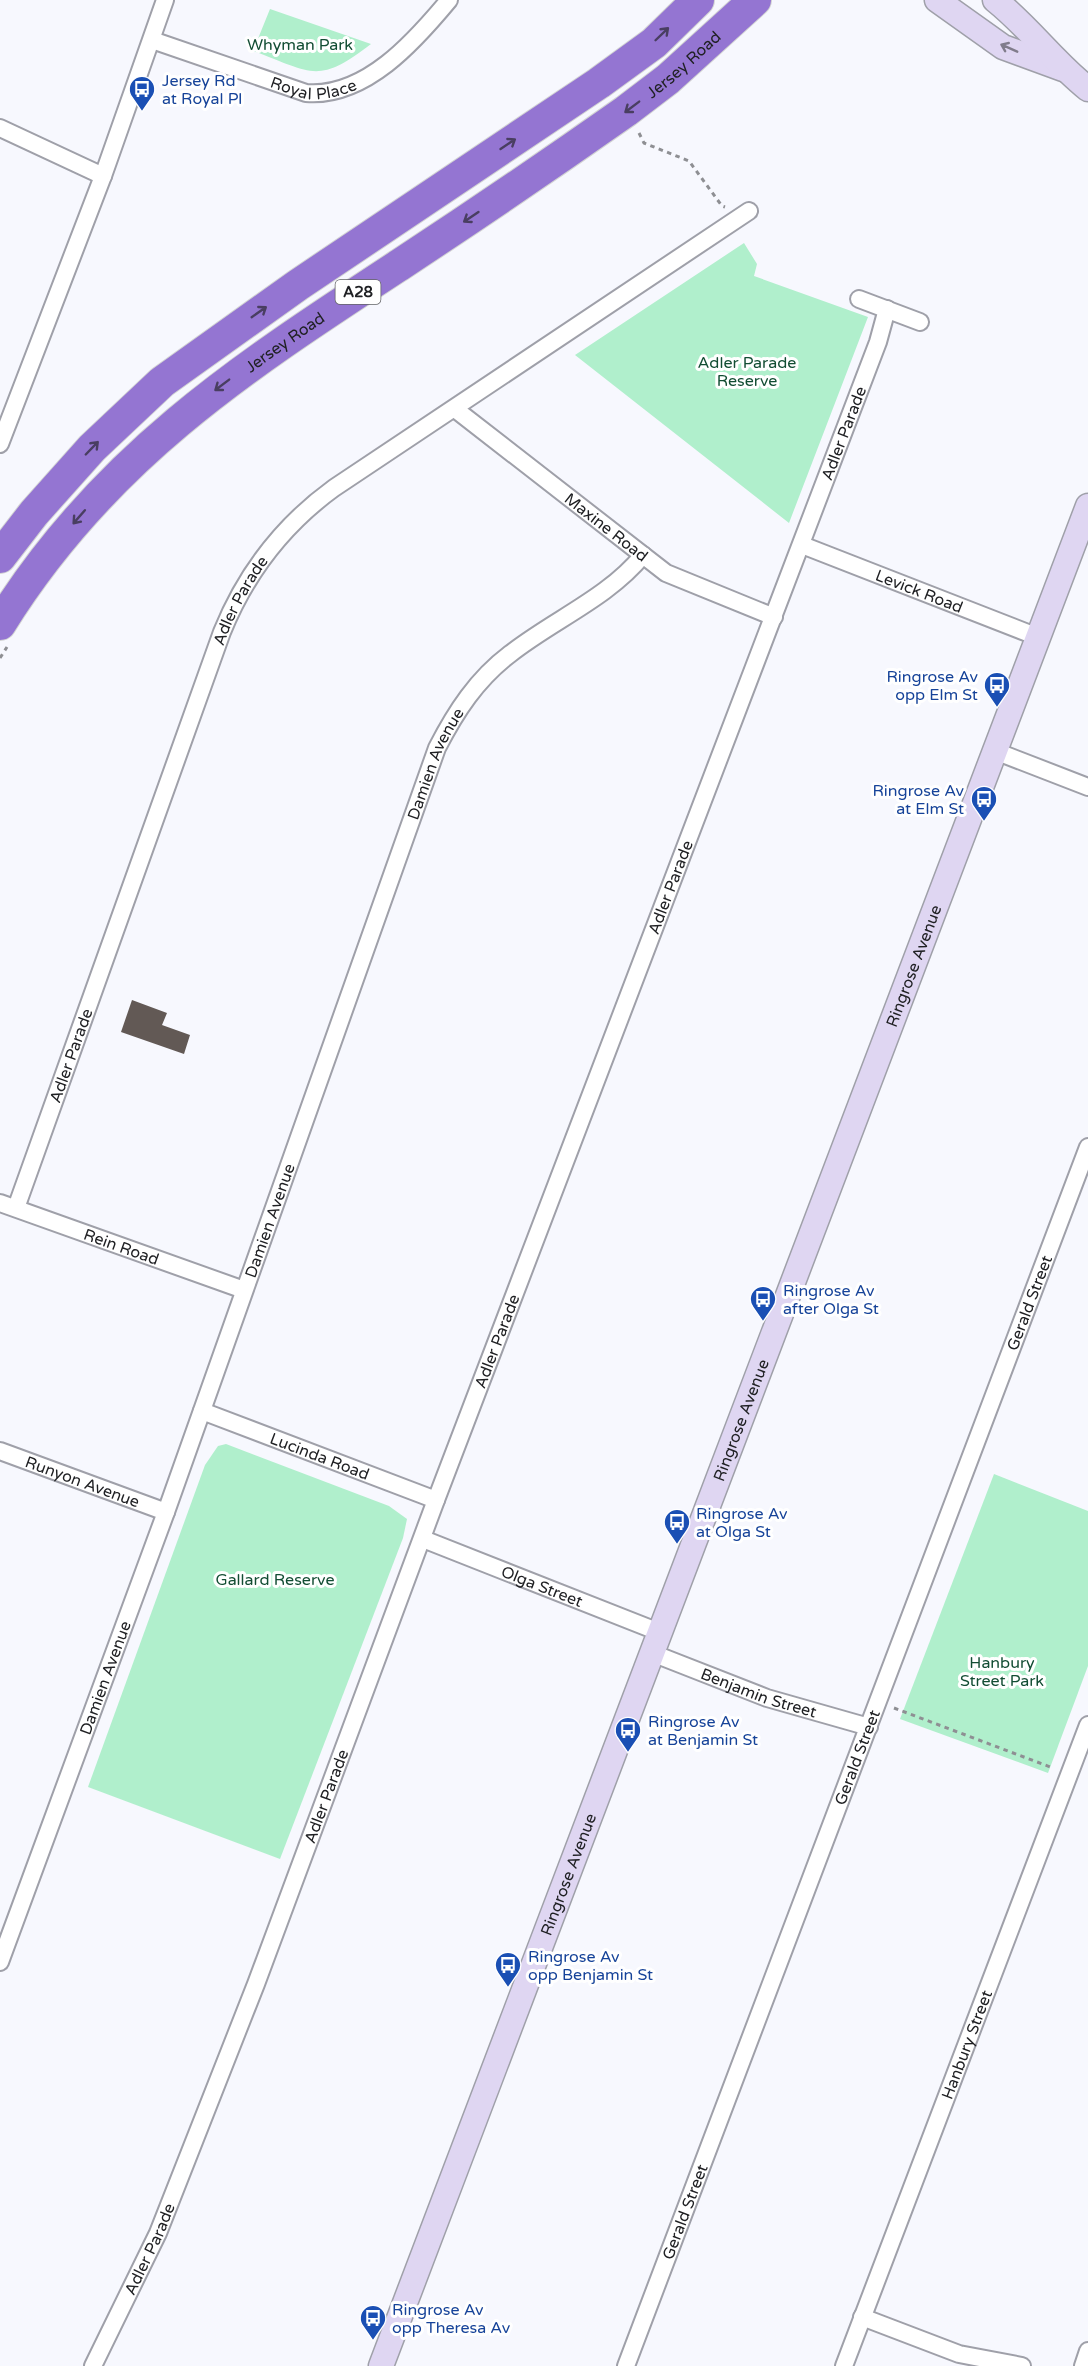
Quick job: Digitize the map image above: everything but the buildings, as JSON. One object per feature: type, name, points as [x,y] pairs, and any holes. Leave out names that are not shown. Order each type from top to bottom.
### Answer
[{"type":"highway","name":"A28","points":[[0,557],[34,513],[92,448],[162,382],[298,285],[600,83],[654,43],[698,0]]},
{"type":"highway","name":"Jersey Road","points":[[0,624],[27,582],[72,525],[129,464],[178,419],[255,360],[626,111],[677,72],[755,0]]},
{"type":"street","points":[[0,444],[103,176],[165,0]]},
{"type":"street","name":"Royal Place","points":[[152,40],[291,88],[322,94],[354,83],[411,44],[449,0]]},
{"type":"street","points":[[937,0],[1003,47],[1063,69]]},
{"type":"street","points":[[995,0],[1023,23],[1063,69],[1088,89]]},
{"type":"street","points":[[0,128],[103,176]]},
{"type":"street","name":"Adler Parade","points":[[8,1205],[222,632],[236,599],[276,540],[309,507],[749,211]]},
{"type":"street","points":[[859,299],[920,322]]},
{"type":"street","name":"Adler Parade","points":[[93,2366],[158,2233],[802,545],[878,342],[887,309]]},
{"type":"street","name":"Maxine Road","points":[[455,409],[643,555],[680,581],[774,618]]},
{"type":"street","name":"Ringrose Avenue","points":[[381,2366],[1088,506]]},
{"type":"street","name":"Levick Road","points":[[802,545],[1038,637]]},
{"type":"street","name":"Damien Avenue","points":[[0,1962],[166,1512],[437,748],[466,697],[500,662],[623,578],[643,555]]},
{"type":"street","points":[[995,751],[1088,787]]},
{"type":"street","name":"Gerald Street","points":[[626,2366],[1088,1147]]},
{"type":"street","name":"Rein Road","points":[[8,1205],[244,1290]]},
{"type":"street","name":"Lucinda Road","points":[[202,1411],[436,1500]]},
{"type":"street","name":"Runyon Avenue","points":[[0,1451],[166,1512]]},
{"type":"street","name":"Olga Street","points":[[423,1539],[656,1642]]},
{"type":"street","name":"Benjamin Street","points":[[656,1642],[767,1698],[869,1727]]},
{"type":"street","name":"Hanbury Street","points":[[844,2366],[1088,1725]]},
{"type":"street","points":[[862,2317],[967,2356],[1022,2366]]},
{"type":"street","points":[[1083,2366],[1088,2351]]},
{"type":"path","points":[[635,126],[644,143],[689,161],[722,206],[749,211]]},
{"type":"path","points":[[878,1702],[1069,1774]]},
{"type":"green space","name":"Whyman Park","points":[[270,9],[371,44],[353,57],[326,70],[314,71],[289,65],[253,51]]},
{"type":"green space","name":"Adler Parade Reserve","points":[[744,243],[757,264],[754,276],[868,317],[789,523],[575,355]]},
{"type":"green space","name":"Gallard Reserve","points":[[226,1444],[389,1506],[407,1519],[403,1538],[280,1859],[88,1787],[205,1465],[218,1446]]},
{"type":"green space","name":"Hanbury Street Park","points":[[994,1474],[1088,1511],[1088,1666],[1048,1773],[900,1719]]},
{"type":"place","name":"Jersey Rd at Royal Pl","points":[[142,112]]},
{"type":"place","name":"Ringrose Av opp Elm St","points":[[997,708]]},
{"type":"place","name":"Ringrose Av at Elm St","points":[[984,822]]},
{"type":"place","name":"Ringrose Av after Olga St","points":[[763,1322]]},
{"type":"place","name":"Ringrose Av at Olga St","points":[[677,1545]]},
{"type":"place","name":"Ringrose Av at Benjamin St","points":[[628,1753]]},
{"type":"place","name":"Ringrose Av opp Benjamin St","points":[[508,1988]]},
{"type":"place","name":"Ringrose Av opp Theresa Av","points":[[373,2341]]}]
